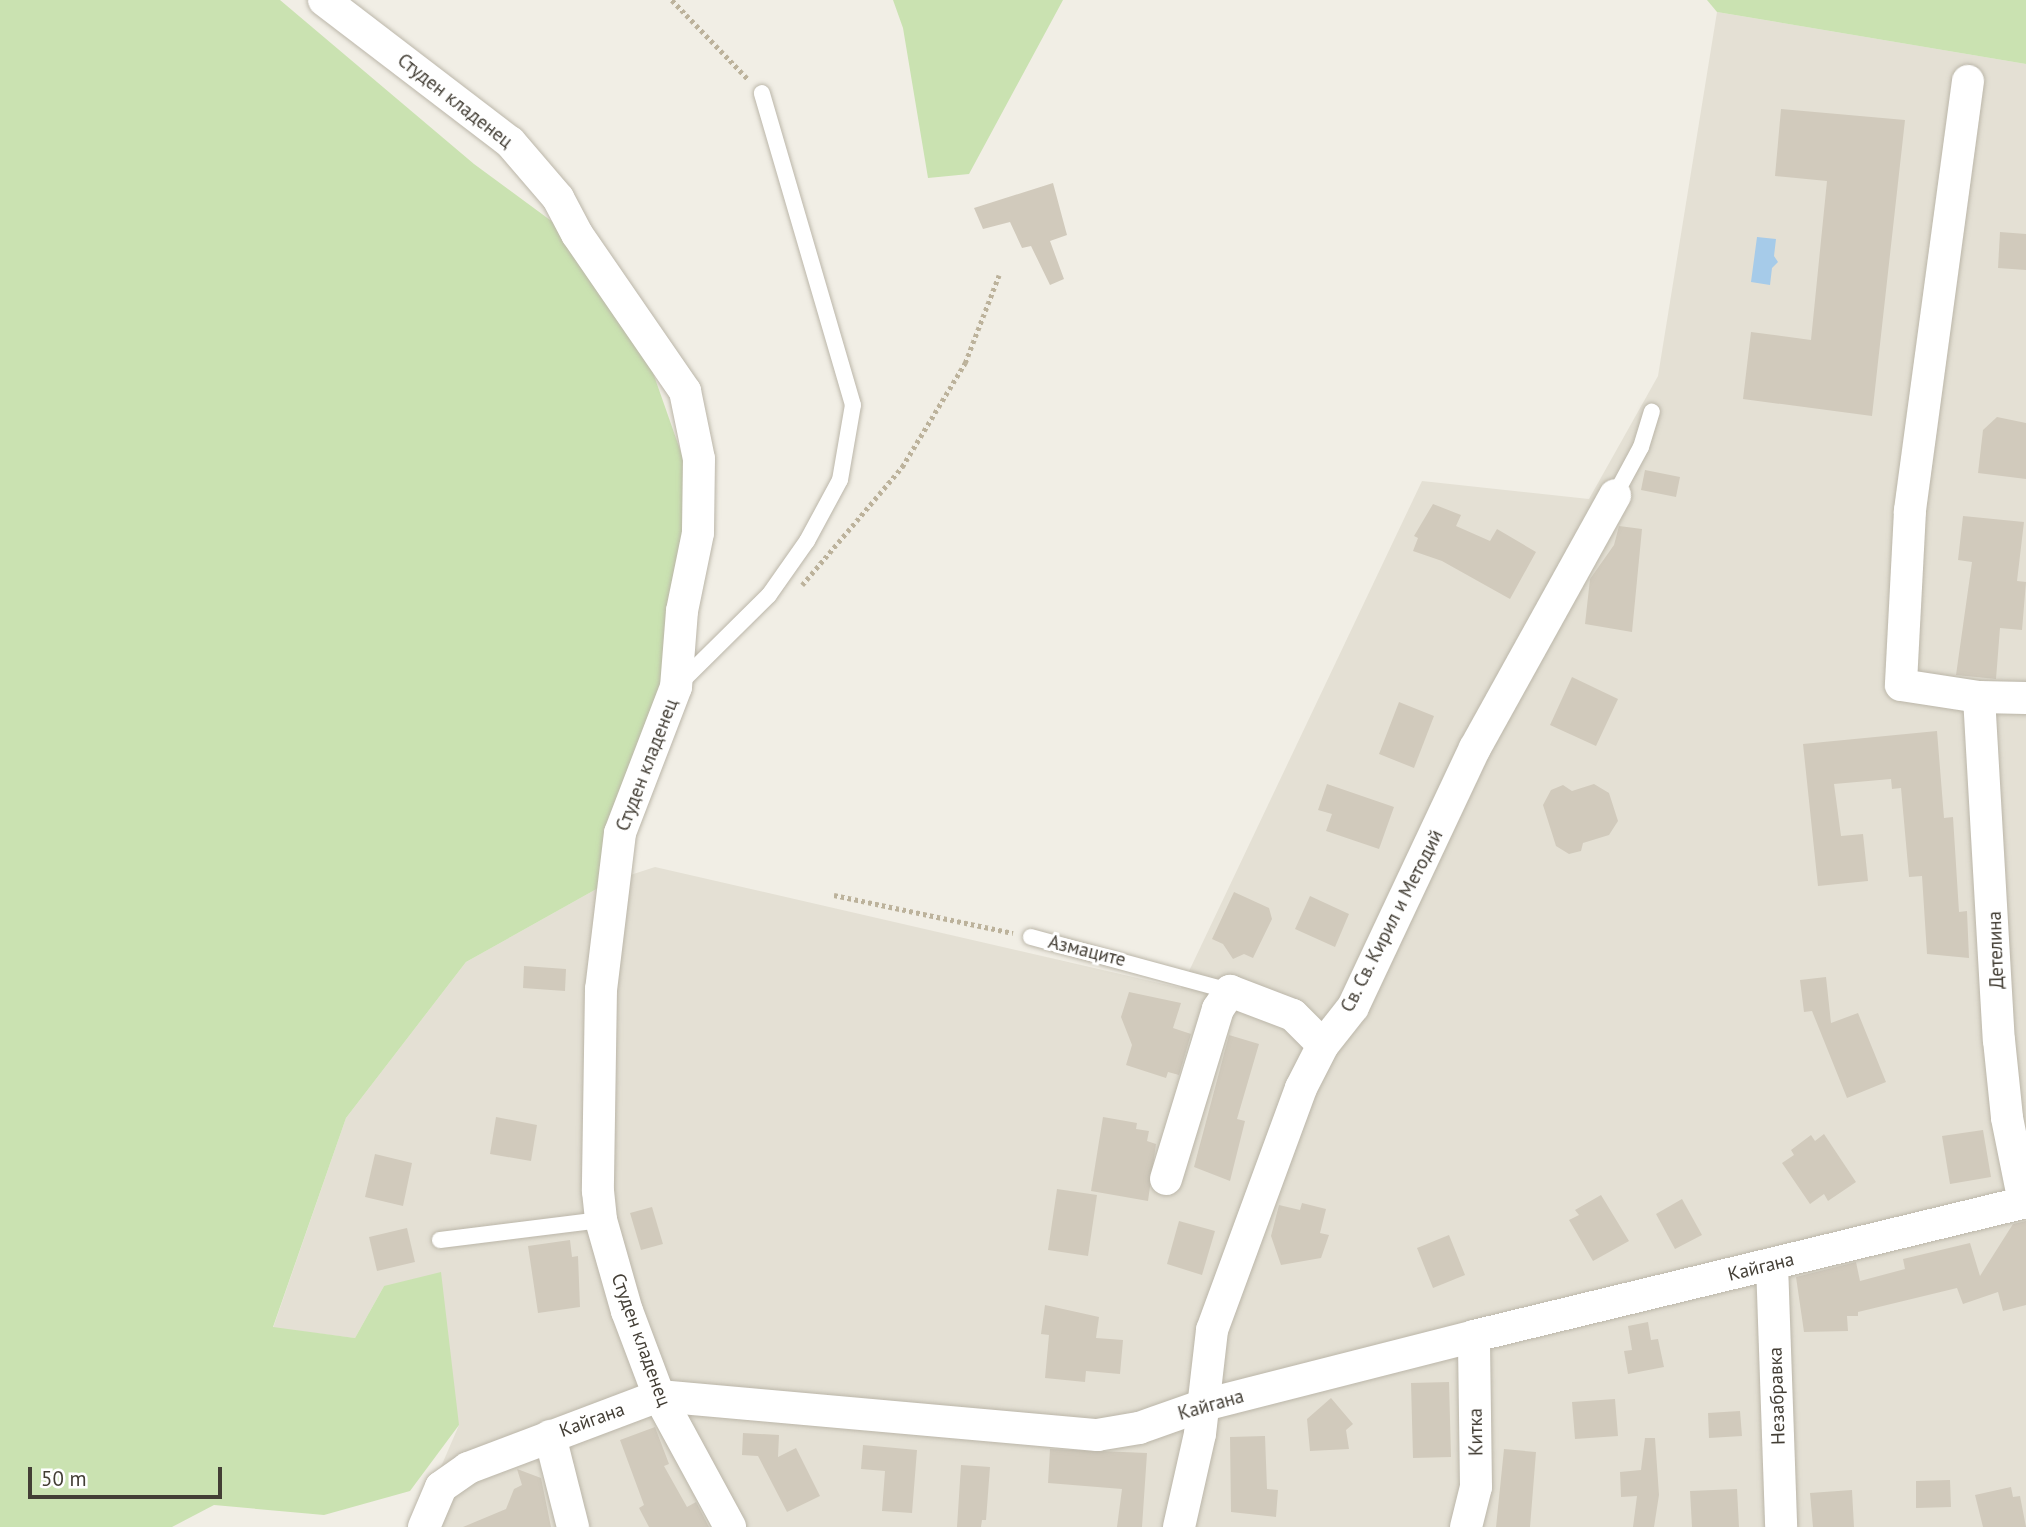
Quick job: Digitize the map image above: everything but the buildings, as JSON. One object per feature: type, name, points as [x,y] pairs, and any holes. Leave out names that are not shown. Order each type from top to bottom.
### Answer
[{"type":"street","name":"Студен кладенец","points":[[324,0],[510,142],[558,198],[577,234],[685,391],[699,459],[698,533],[682,611],[676,687],[620,833],[606,927],[597,1052],[601,1220],[627,1311],[659,1396],[730,1527]]},
{"type":"street","points":[[1968,81],[1910,511],[1901,685],[1979,697],[2026,698]]},
{"type":"street","name":"Св. Св. Кирил и Методий","points":[[1179,1527],[1204,1405],[1212,1330],[1238,1251],[1301,1088],[1323,1045],[1353,1007],[1475,748],[1615,495]]},
{"type":"street","name":"Детелина","points":[[1979,697],[1999,1040],[2007,1118],[2025,1202]]},
{"type":"street","points":[[1166,1179],[1218,1009],[1230,990]]},
{"type":"street","name":"Азмаците","points":[[1230,990],[1293,1015],[1323,1045]]},
{"type":"street","name":"Кайгана","points":[[424,1527],[441,1487],[468,1468],[659,1396],[1097,1435],[1139,1427],[1204,1405],[1474,1336],[2025,1202]]},
{"type":"street","name":"Незабравка","points":[[1772,1264],[1781,1527]]},
{"type":"street","name":"Китка","points":[[1466,1527],[1476,1487],[1474,1336]]},
{"type":"street","points":[[550,1436],[573,1527]]},
{"type":"lane","points":[[676,687],[769,595],[807,541],[840,480],[853,405],[762,93]]},
{"type":"lane","points":[[1615,495],[1641,447],[1652,412]]},
{"type":"lane","name":"Азмаците","points":[[1031,937],[1230,990]]},
{"type":"lane","points":[[440,1240],[601,1220]]},
{"type":"path","points":[[672,0],[762,93]]},
{"type":"path","points":[[799,588],[902,467],[965,363],[999,275]]},
{"type":"path","name":"Азмаците","points":[[834,895],[1031,937]]},
{"type":"shaded area","points":[[1717,12],[2026,64],[2026,1527],[415,1527],[459,1425],[384,1286],[355,1338],[273,1328],[346,1118],[466,962],[609,882],[655,867],[1181,988],[1422,481],[1589,499],[1658,376]]},
{"type":"green space","points":[[0,0],[280,0],[474,164],[565,231],[651,367],[691,481],[705,580],[668,723],[609,882],[466,962],[346,1118],[273,1327],[355,1338],[384,1286],[441,1272],[459,1425],[410,1491],[324,1515],[214,1505],[172,1527],[0,1527]]},
{"type":"green space","points":[[893,0],[1063,0],[969,174],[928,178],[903,28]]},
{"type":"green space","points":[[1707,0],[2026,0],[2026,64],[1717,12]]},
{"type":"water","points":[[1757,237],[1776,239],[1774,256],[1778,262],[1772,268],[1770,285],[1751,282]]}]
